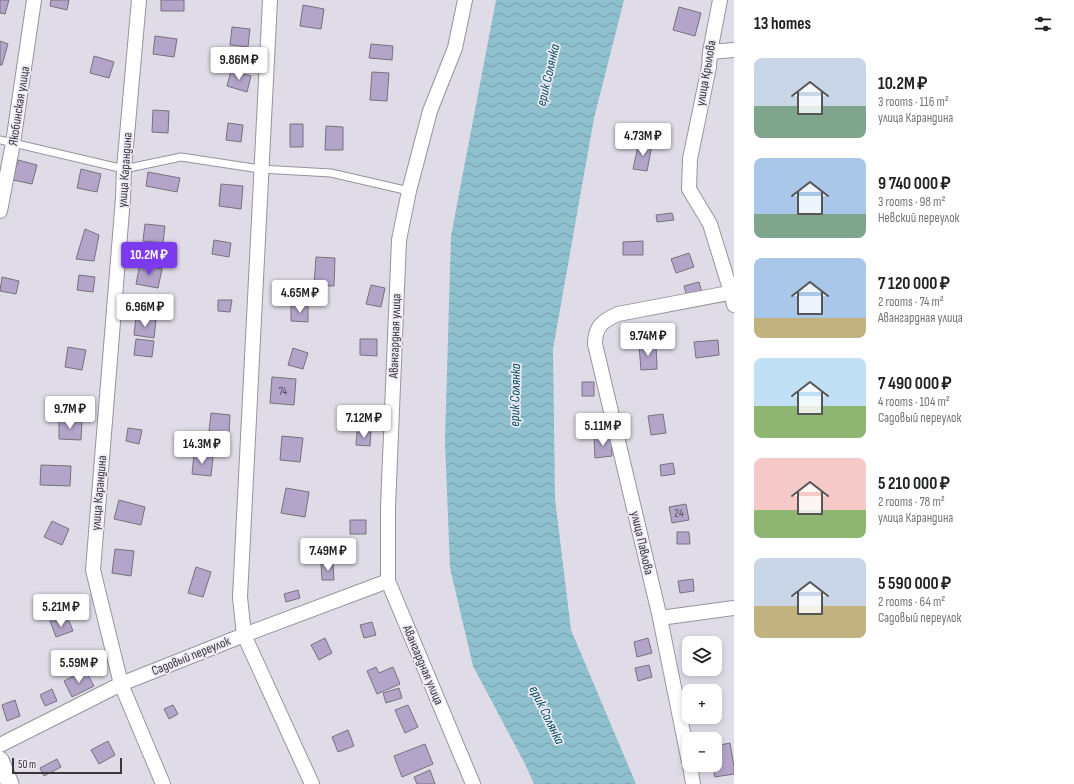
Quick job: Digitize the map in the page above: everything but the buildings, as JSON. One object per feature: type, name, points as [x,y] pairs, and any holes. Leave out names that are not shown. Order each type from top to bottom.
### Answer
[{"type":"street","name":"Якобинская улица","points":[[0,211],[7,142],[34,0]]},
{"type":"street","name":"улица Карандина","points":[[140,0],[124,169],[123,198],[93,570],[121,684],[164,784]]},
{"type":"street","points":[[270,0],[260,169],[240,597],[244,635],[312,784]]},
{"type":"street","name":"Авангардная улица","points":[[465,0],[455,48],[430,111],[409,191],[399,240],[388,507],[388,581],[473,784]]},
{"type":"street","name":"улица Крылова","points":[[720,0],[710,52],[709,67],[690,159],[689,189],[710,224],[733,297]]},
{"type":"street","points":[[710,52],[734,50]]},
{"type":"street","name":"улица Павлова","points":[[683,732],[660,618],[595,344],[595,335],[599,326],[607,318],[618,314],[733,297]]},
{"type":"street","name":"Садовый переулок","points":[[0,745],[121,684],[244,635],[388,581]]},
{"type":"street","points":[[660,618],[734,608]]},
{"type":"street","points":[[0,760],[10,784]]},
{"type":"street","points":[[691,772],[693,784]]},
{"type":"lane","points":[[7,142],[124,169],[181,157],[260,169],[331,173],[409,191]]},
{"type":"water","name":"ерик Солянка","points":[[496,0],[624,0],[594,118],[553,349],[555,499],[571,630],[636,784],[534,784],[473,666],[450,568],[445,441],[451,236]]}]
